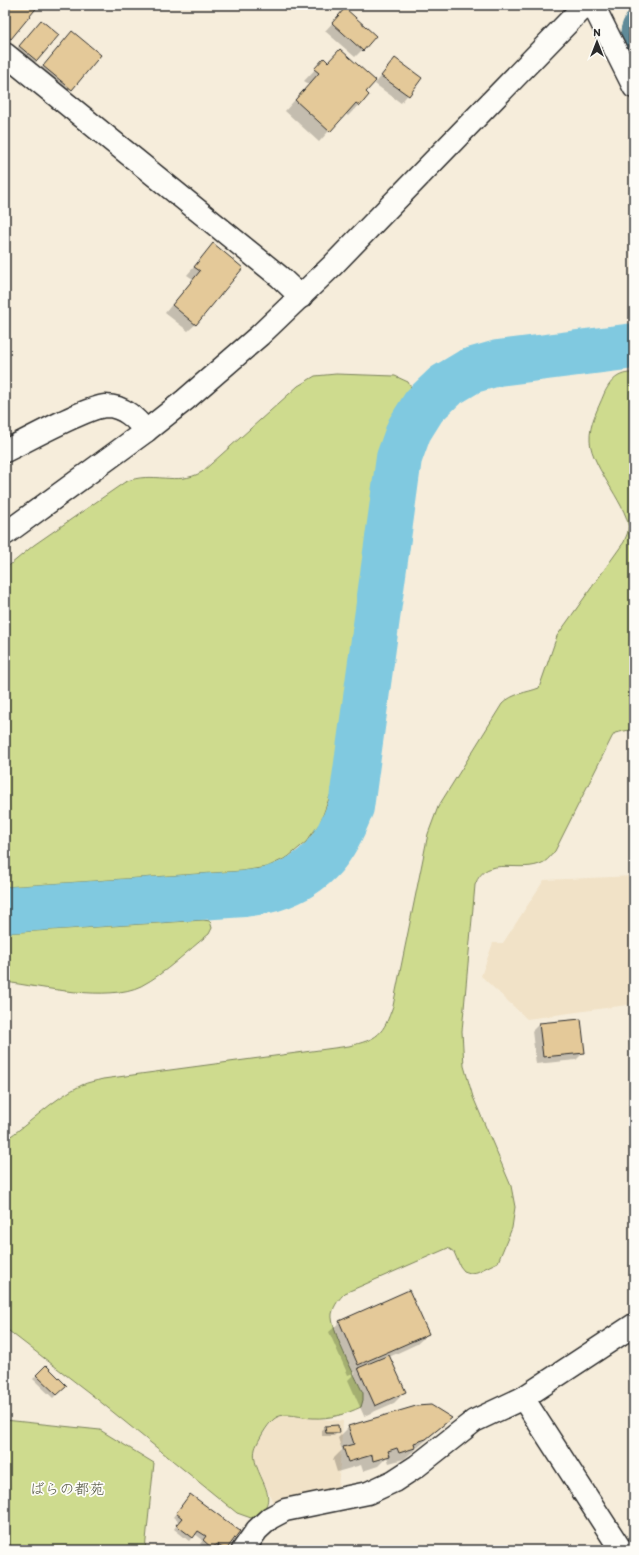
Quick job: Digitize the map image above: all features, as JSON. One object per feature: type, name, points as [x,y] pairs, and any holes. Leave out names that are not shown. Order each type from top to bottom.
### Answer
[{"type":"street","points":[[5,534],[146,431],[223,368],[301,297],[585,5]]},
{"type":"street","points":[[593,5],[634,87]]},
{"type":"street","points":[[5,54],[280,277],[301,297]]},
{"type":"street","points":[[5,451],[89,411],[106,406],[123,410],[137,420],[146,431]]},
{"type":"street","points":[[242,1550],[270,1518],[285,1510],[368,1492],[394,1481],[417,1466],[474,1421],[523,1398],[634,1325]]},
{"type":"street","points":[[523,1398],[621,1550]]},
{"type":"shaded area","points":[[634,876],[634,1004],[527,1019],[481,976],[493,943],[503,943],[544,880]]},
{"type":"shaded area","points":[[286,1415],[343,1421],[338,1490],[274,1505],[255,1462],[254,1452],[256,1444],[272,1421],[278,1416]]},
{"type":"green space","points":[[634,373],[634,721],[629,730],[615,733],[612,737],[555,851],[544,862],[535,865],[525,867],[505,866],[487,870],[480,875],[475,885],[462,1031],[464,1066],[473,1097],[511,1186],[515,1207],[512,1228],[498,1262],[477,1272],[470,1273],[464,1271],[460,1266],[454,1252],[448,1248],[345,1293],[335,1305],[332,1314],[332,1321],[344,1353],[363,1393],[361,1407],[332,1417],[313,1418],[285,1415],[277,1417],[271,1422],[257,1444],[254,1454],[267,1494],[267,1502],[262,1511],[251,1518],[237,1513],[92,1395],[5,1328],[5,1140],[71,1090],[89,1082],[349,1046],[367,1041],[382,1030],[393,1006],[428,834],[438,807],[502,704],[515,695],[539,688],[557,636],[624,542],[628,530],[628,522],[592,452],[590,435],[594,417],[609,385],[615,378],[623,374]]},
{"type":"green space","points":[[336,374],[395,376],[408,382],[414,393],[413,406],[400,426],[390,456],[355,709],[337,777],[320,823],[306,842],[288,857],[267,867],[242,871],[5,887],[5,569],[34,545],[125,482],[145,477],[174,479],[183,478],[202,472],[298,386],[315,376]]},
{"type":"green space","points":[[203,920],[210,921],[212,928],[209,934],[159,975],[141,986],[127,991],[111,993],[74,992],[5,982],[5,933]]},
{"type":"green space","name":"ばらの都苑","points":[[5,1420],[100,1430],[154,1463],[145,1550],[5,1550]]},
{"type":"building","points":[[5,5],[39,5],[11,39],[5,35]]},
{"type":"building","points":[[345,8],[376,36],[363,51],[332,23]]},
{"type":"building","points":[[41,20],[59,35],[37,61],[19,46]]},
{"type":"building","points":[[72,31],[101,55],[72,90],[43,66]]},
{"type":"building","points":[[340,49],[376,81],[366,92],[369,95],[360,106],[356,103],[330,132],[295,100],[319,73],[314,69],[324,58],[328,62]]},
{"type":"building","points":[[395,58],[422,78],[409,96],[381,76]]},
{"type":"building","points":[[213,243],[243,268],[196,325],[172,305],[200,271],[194,267]]},
{"type":"building","points":[[581,1019],[585,1053],[543,1057],[539,1023]]},
{"type":"building","points":[[409,1290],[429,1334],[358,1365],[339,1321]]},
{"type":"building","points":[[389,1355],[406,1392],[375,1406],[358,1368]]},
{"type":"building","points":[[46,1365],[67,1386],[57,1395],[36,1375]]},
{"type":"building","points":[[431,1405],[452,1418],[426,1439],[414,1443],[415,1448],[399,1453],[397,1448],[388,1451],[390,1456],[373,1461],[372,1455],[348,1462],[343,1447],[354,1444],[348,1426],[416,1406]]},
{"type":"building","points":[[338,1425],[339,1433],[326,1433],[325,1426]]},
{"type":"building","points":[[190,1494],[240,1531],[226,1550],[216,1544],[213,1549],[203,1540],[206,1536],[198,1531],[193,1538],[176,1525],[182,1518],[176,1513]]},
{"type":"waterway","points":[[634,11],[629,18],[625,29],[626,38],[634,57]]},
{"type":"waterway","points":[[5,910],[244,894],[275,888],[290,882],[314,867],[332,847],[351,807],[399,458],[409,430],[424,406],[445,386],[470,371],[498,363],[634,346]]}]
